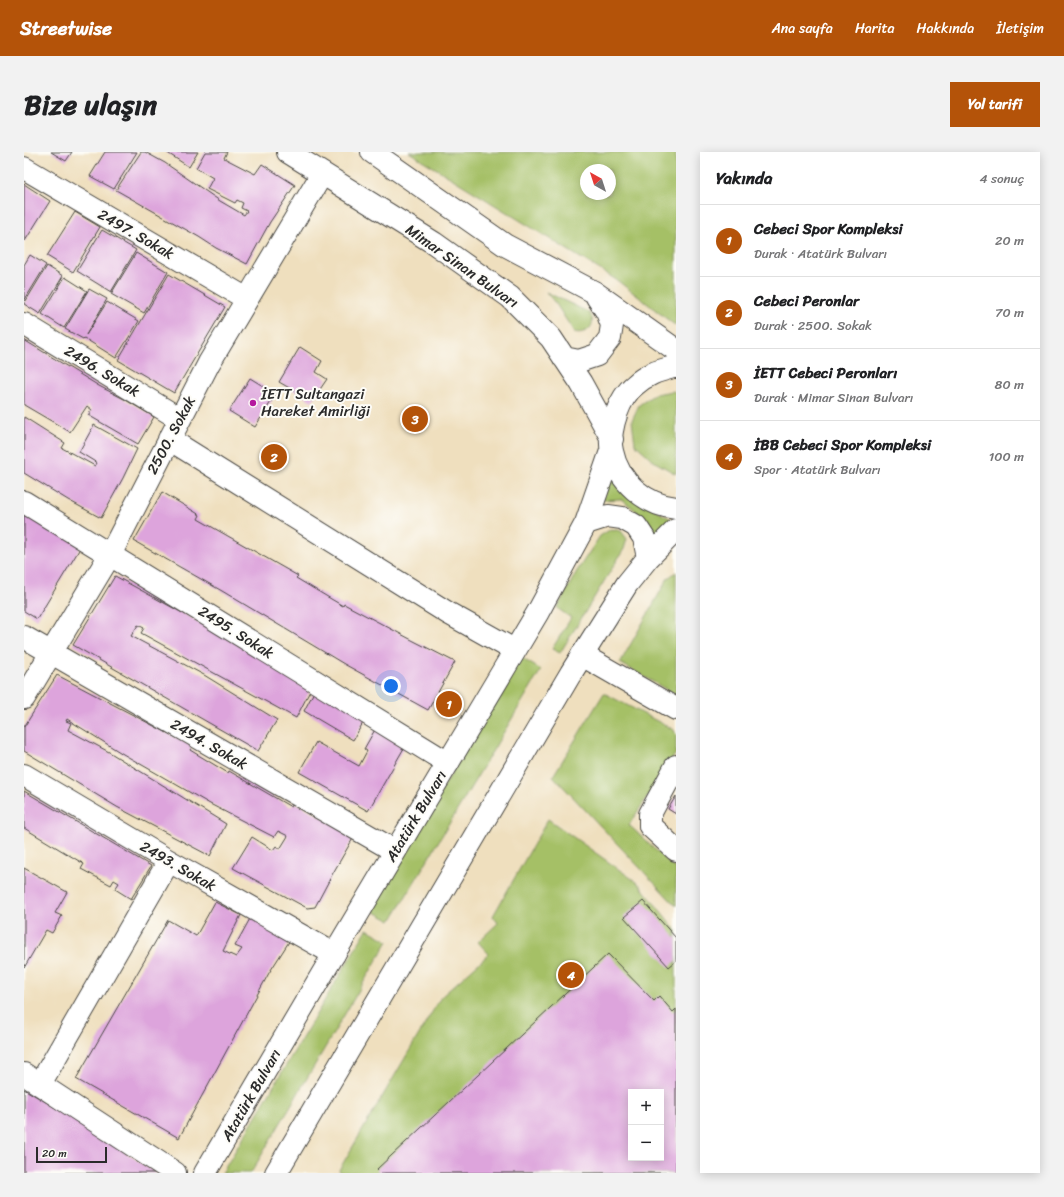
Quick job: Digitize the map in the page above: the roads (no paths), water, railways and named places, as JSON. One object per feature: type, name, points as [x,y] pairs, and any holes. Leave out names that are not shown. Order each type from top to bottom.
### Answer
[{"type":"street","name":"Mimar Sinan Bulvarı","points":[[288,152],[434,243],[510,297],[551,338],[581,382],[612,445],[617,467],[629,484],[644,498],[664,507],[676,508]]},
{"type":"street","points":[[372,152],[505,245],[594,292],[676,350]]},
{"type":"street","name":"2497. Sokak","points":[[24,168],[247,299]]},
{"type":"street","name":"2500. Sokak","points":[[24,698],[110,555],[169,439],[210,363],[322,174]]},
{"type":"street","points":[[564,358],[579,361],[597,355],[610,338],[612,325],[607,312],[594,292]]},
{"type":"street","name":"2496. Sokak","points":[[24,324],[180,418]]},
{"type":"street","points":[[612,445],[612,424],[620,404],[633,386],[652,373],[676,367]]},
{"type":"street","points":[[169,439],[448,613],[514,650]]},
{"type":"street","name":"Atatürk Bulvarı","points":[[206,1173],[541,606],[586,524],[612,445]]},
{"type":"street","name":"2495. Sokak","points":[[24,502],[448,762]]},
{"type":"street","points":[[586,524],[608,516],[622,518],[636,526],[644,538],[648,558]]},
{"type":"street","points":[[276,1173],[582,655],[627,584],[648,558],[676,530]]},
{"type":"street","name":"2494. Sokak","points":[[24,637],[395,851]]},
{"type":"street","points":[[582,655],[676,709]]},
{"type":"street","points":[[676,766],[650,814],[650,826],[676,850]]},
{"type":"street","name":"2493. Sokak","points":[[24,776],[168,861],[334,954]]},
{"type":"street","points":[[168,861],[32,1079],[175,1173]]},
{"type":"place","name":"İETT Sultangazi Hareket Amirliği","points":[[253,403]]},
{"type":"place","name":"İETT Cebeci Peronları","points":[[415,419]]},
{"type":"place","name":"Cebeci Peronlar","points":[[274,457]]},
{"type":"place","name":"Cebeci Spor Kompleksi","points":[[449,704]]},
{"type":"place","name":"İBB Cebeci Spor Kompleksi","points":[[571,975]]}]
